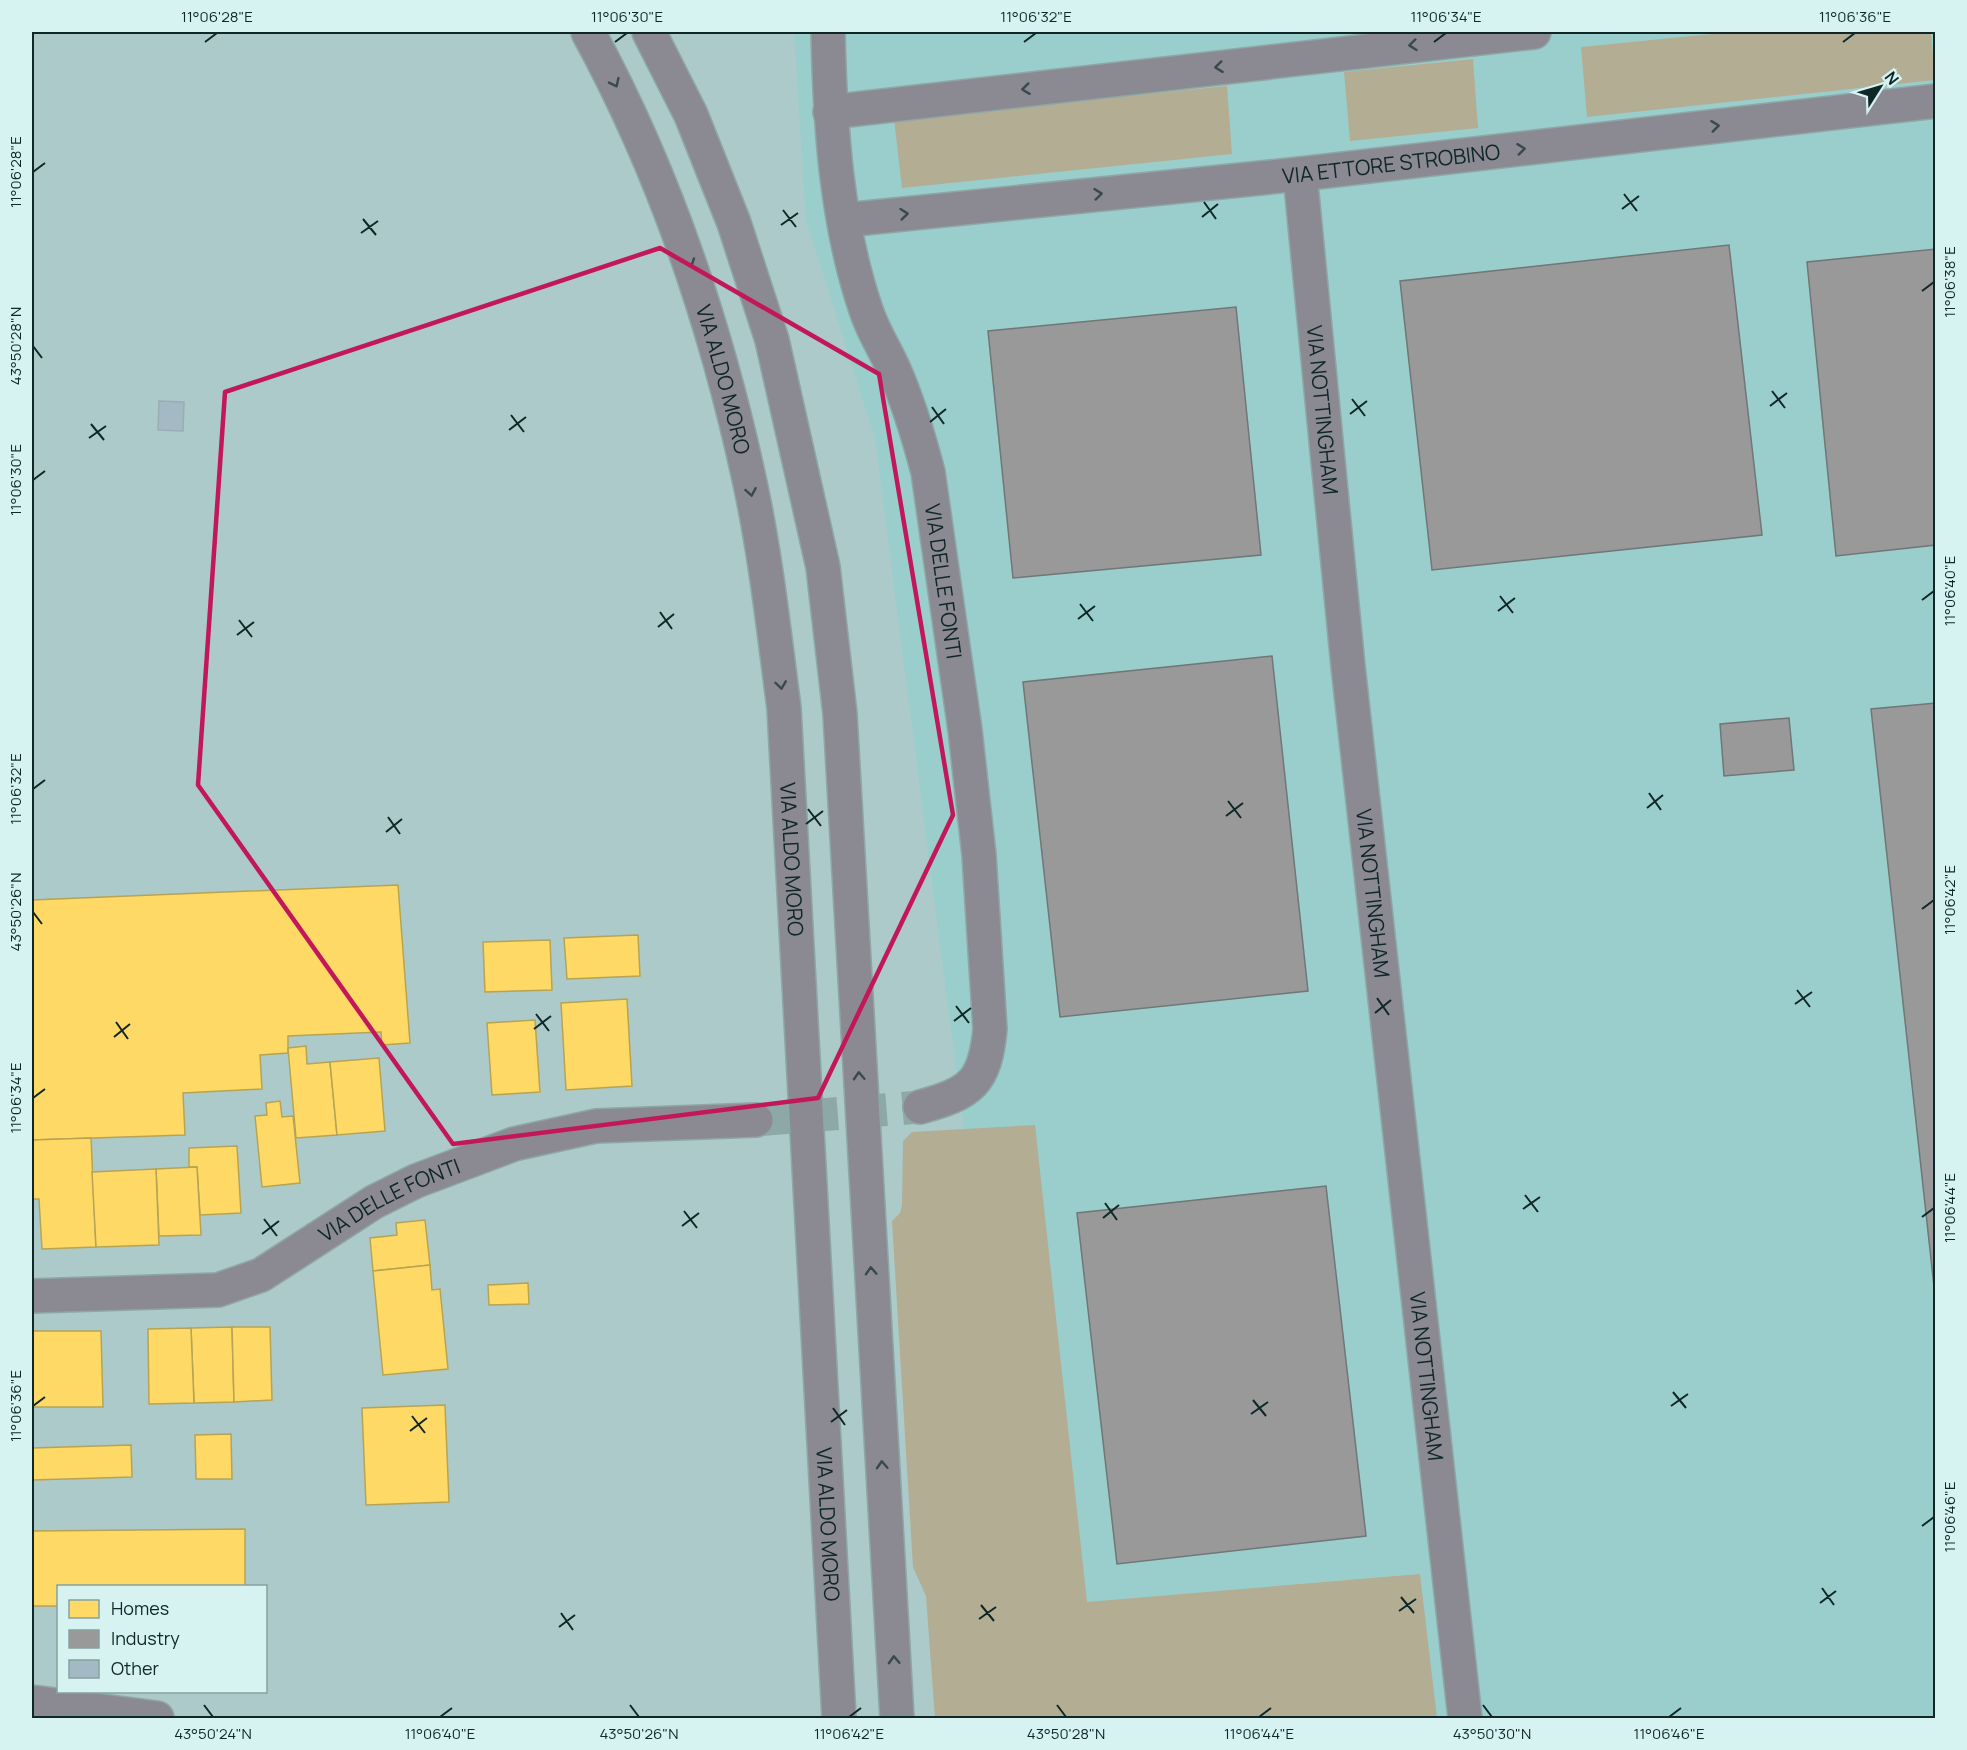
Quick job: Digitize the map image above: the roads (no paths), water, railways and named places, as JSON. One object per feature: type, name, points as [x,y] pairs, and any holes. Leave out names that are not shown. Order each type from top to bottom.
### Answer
[{"type":"street","name":"VIA ALDO MORO","points":[[588,32],[648,151],[712,327],[750,484],[768,592],[784,708],[839,1719]]},
{"type":"street","points":[[649,32],[691,115],[744,255],[772,340],[823,567],[840,714],[897,1719]]},
{"type":"street","name":"VIA DELLE FONTI","points":[[828,32],[834,162],[852,261],[866,312],[896,373],[917,431],[928,472],[965,730],[979,855],[990,1029],[988,1048],[982,1068],[970,1087],[952,1098],[920,1107]]},
{"type":"street","points":[[830,112],[1534,32]]},
{"type":"street","name":"VIA ETTORE STROBINO","points":[[845,220],[1300,174],[1935,101]]},
{"type":"street","name":"VIA NOTTINGHAM","points":[[1300,174],[1350,678],[1465,1719]]},
{"type":"street","name":"VIA DELLE FONTI","points":[[32,1296],[218,1290],[261,1275],[374,1202],[416,1181],[514,1144],[596,1126],[756,1120]]},
{"type":"street","points":[[32,1702],[157,1719]]},
{"type":"tunnel","points":[[756,1120],[920,1107]]}]
